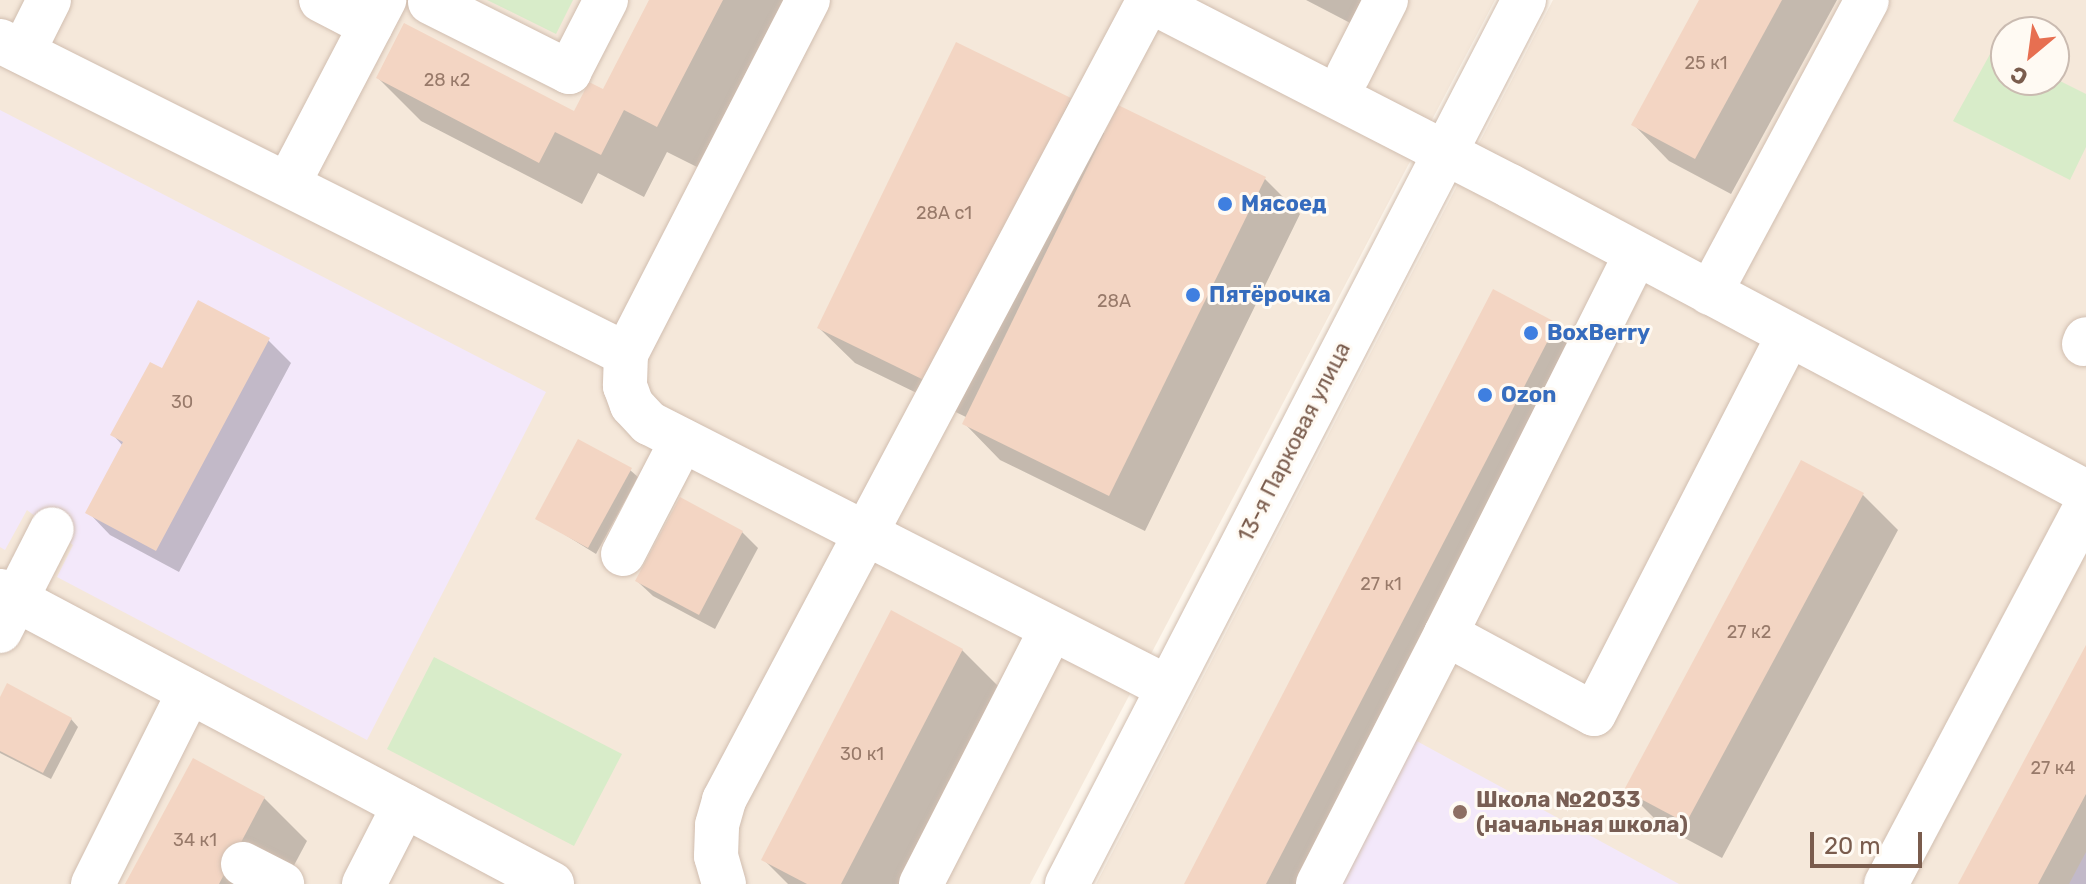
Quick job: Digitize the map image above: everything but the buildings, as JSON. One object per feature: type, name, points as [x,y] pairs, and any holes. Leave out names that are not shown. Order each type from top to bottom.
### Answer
[{"type":"street","points":[[49,0],[12,47],[626,354]]},
{"type":"street","points":[[288,184],[377,13],[321,0]]},
{"type":"street","points":[[429,1],[569,72],[606,0]]},
{"type":"street","points":[[808,0],[626,354],[625,386],[632,405],[649,423],[1167,687]]},
{"type":"street","points":[[724,884],[716,856],[717,825],[724,800],[868,534],[1148,0],[1450,142]]},
{"type":"street","points":[[1202,0],[1348,75],[1450,142],[1636,254],[2086,492]]},
{"type":"street","points":[[1348,75],[1386,0]]},
{"type":"street","name":"13-я Парковая улица","points":[[1067,884],[1524,0]]},
{"type":"street","points":[[1710,293],[1867,0]]},
{"type":"street","points":[[1318,884],[1636,254]]},
{"type":"street","points":[[1446,634],[1594,714],[1789,335]]},
{"type":"street","points":[[623,554],[682,440]]},
{"type":"street","points":[[1886,884],[2086,507]]},
{"type":"street","points":[[52,529],[5,607],[189,692],[552,884]]},
{"type":"street","points":[[921,884],[1051,630]]},
{"type":"street","points":[[93,884],[189,692]]},
{"type":"street","points":[[364,884],[404,806]]},
{"type":"street","points":[[243,864],[282,884]]},
{"type":"shaded area","points":[[0,0],[1495,0],[1030,884],[0,884]]},
{"type":"shaded area","points":[[1553,0],[2086,0],[2086,884],[1096,884]]},
{"type":"shaded area","points":[[0,110],[546,392],[367,740],[57,577],[73,545],[27,510],[5,550],[0,547]]},
{"type":"shaded area","name":"Школа №2033 (начальная школа)","points":[[1413,739],[1679,884],[1334,884]]},
{"type":"shaded area","points":[[2086,852],[2086,884],[2069,884]]},
{"type":"green space","points":[[487,0],[573,0],[556,34]]},
{"type":"green space","points":[[1990,54],[1990,96],[2070,96],[2070,86],[2086,94],[2086,147],[2070,180],[1953,121]]},
{"type":"green space","points":[[434,657],[622,754],[574,846],[387,749]]},
{"type":"place","name":"Мясоед","points":[[1225,204]]},
{"type":"place","name":"Пятёрочка","points":[[1193,295]]},
{"type":"place","name":"BoxBerry","points":[[1531,333]]},
{"type":"place","name":"Ozon","points":[[1485,395]]},
{"type":"place","name":"Школа №2033 (начальная школа)","points":[[1460,812]]}]
